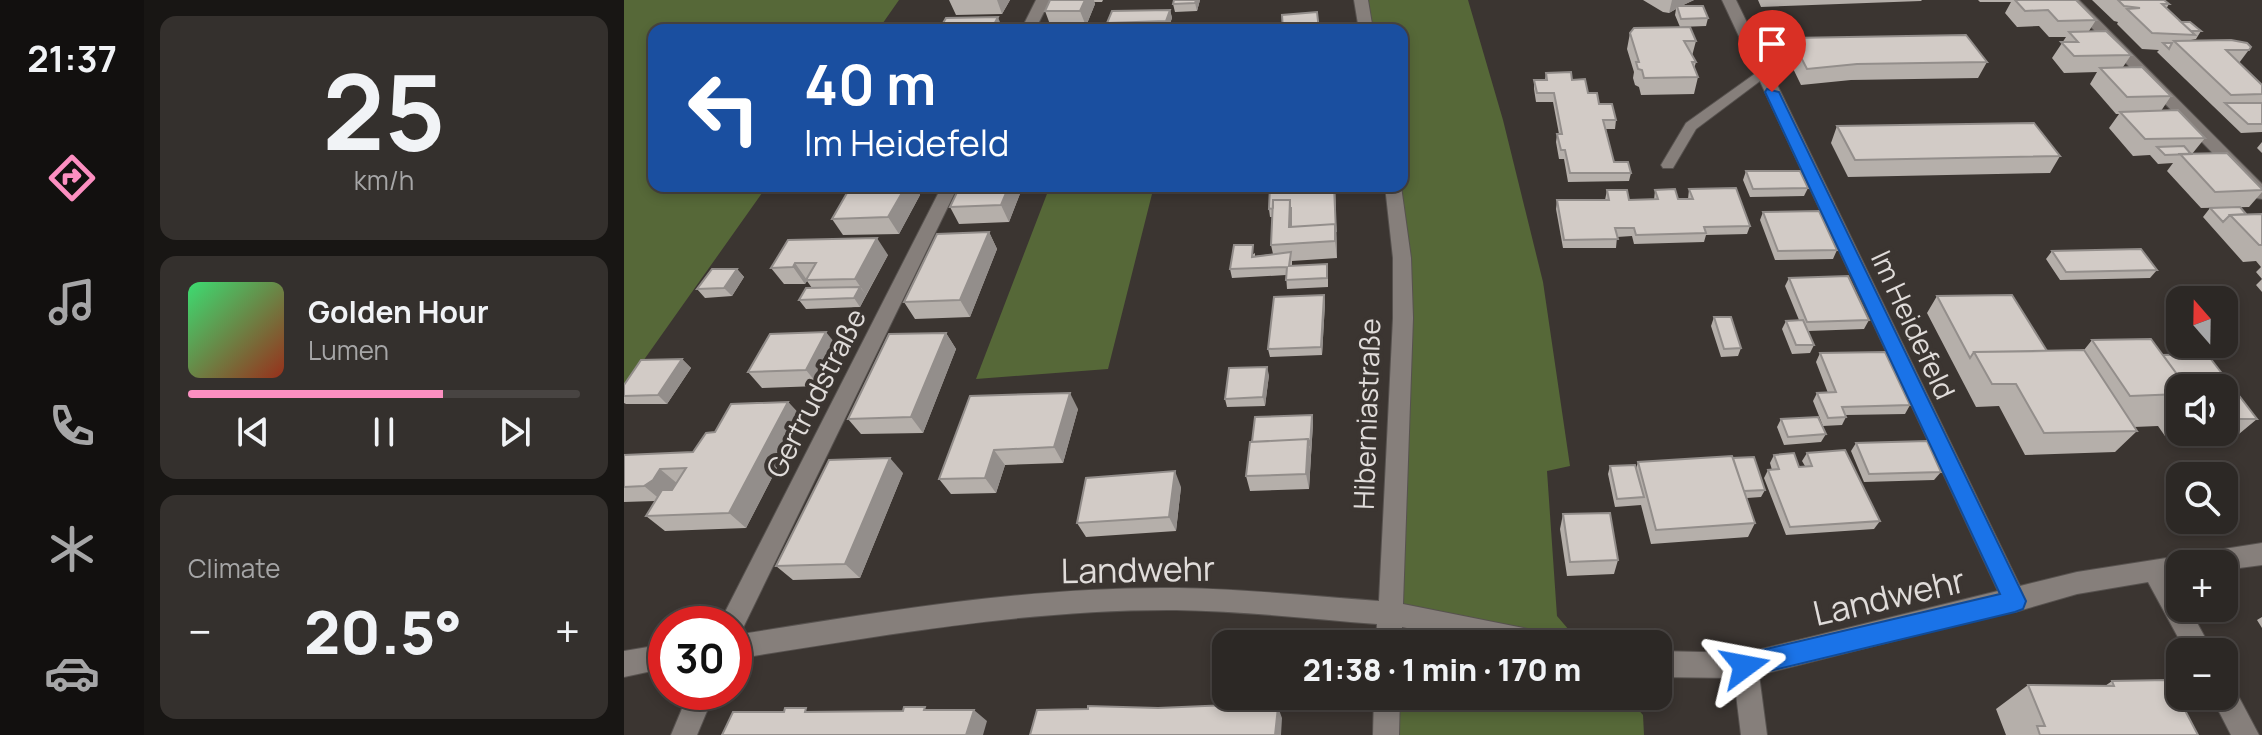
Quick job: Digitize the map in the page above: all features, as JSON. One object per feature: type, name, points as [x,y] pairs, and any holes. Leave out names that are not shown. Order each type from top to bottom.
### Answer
[{"type":"street","points":[[1031,24],[1043,0]]},
{"type":"street","points":[[1361,0],[1365,24]]},
{"type":"street","name":"Im Heidefeld","points":[[1729,0],[2015,601]]},
{"type":"street","points":[[2072,0],[2262,194]]},
{"type":"street","name":"Gertrudstraße","points":[[741,606],[947,192]]},
{"type":"street","name":"Hiberniastraße","points":[[1389,630],[1403,318],[1402,258],[1394,192]]},
{"type":"street","points":[[2238,558],[2262,554]]},
{"type":"street","name":"Landwehr","points":[[1672,664],[1745,666],[2015,601],[2077,583],[2166,568]]},
{"type":"street","points":[[2154,570],[2192,638]]},
{"type":"street","name":"Landwehr","points":[[752,644],[945,614],[1124,600],[1192,600],[1390,613],[1474,630]]},
{"type":"street","points":[[624,664],[648,659]]},
{"type":"street","points":[[1745,666],[1754,735]]},
{"type":"street","points":[[684,735],[694,710]]},
{"type":"street","points":[[1386,735],[1387,710]]},
{"type":"street","points":[[2232,710],[2246,735]]},
{"type":"lane","points":[[1668,165],[1691,126],[1763,72]]},
{"type":"green space","points":[[624,0],[899,0],[882,24],[648,24],[648,192],[763,192],[624,388]]},
{"type":"green space","points":[[1361,0],[1468,0],[1503,120],[1543,282],[1570,466],[1547,471],[1557,616],[1569,630],[1390,630],[1395,554],[1393,192],[1408,192],[1408,24],[1365,24]]},
{"type":"green space","points":[[1048,192],[1152,192],[1108,369],[976,379]]},
{"type":"green space","points":[[1387,710],[1639,710],[1643,715],[1644,735],[1386,735]]},
{"type":"building","points":[[1050,0],[1085,0],[1080,11],[1045,11]]},
{"type":"building","points":[[1174,0],[1196,0],[1195,3],[1173,4]]},
{"type":"building","points":[[2015,0],[2076,0],[2096,20],[2058,21],[2048,10],[2025,11]]},
{"type":"building","points":[[2118,0],[2164,0],[2169,4],[2162,4],[2195,35],[2152,33],[2127,9],[2140,8],[2124,6]]},
{"type":"building","points":[[1677,6],[1703,6],[1708,18],[1681,19]]},
{"type":"building","points":[[1170,10],[1166,21],[1107,23],[1112,11]]},
{"type":"building","points":[[1317,12],[1318,24],[1283,24],[1282,15]]},
{"type":"building","points":[[998,17],[994,24],[942,24],[946,18]]},
{"type":"building","points":[[2181,22],[2190,22],[2201,31],[2191,31]]},
{"type":"building","points":[[1690,27],[1696,41],[1684,41],[1696,62],[1692,62],[1698,77],[1644,78],[1642,70],[1638,69],[1636,62],[1639,62],[1630,33],[1634,28]]},
{"type":"building","points":[[2106,31],[2131,55],[2074,56],[2061,42],[2078,42],[2069,32]]},
{"type":"building","points":[[1966,35],[1987,62],[1857,64],[1807,69],[1791,38]]},
{"type":"building","points":[[2231,40],[2247,43],[2251,47],[2249,50],[2226,50],[2262,85],[2262,94],[2231,95],[2174,41]]},
{"type":"building","points":[[2142,67],[2171,96],[2127,97],[2100,68]]},
{"type":"building","points":[[1571,72],[1572,80],[1585,79],[1588,93],[1597,93],[1599,104],[1612,104],[1616,120],[1603,120],[1614,162],[1628,162],[1631,173],[1570,173],[1565,150],[1561,150],[1557,134],[1562,134],[1554,93],[1537,93],[1534,80],[1547,80],[1546,73]]},
{"type":"building","points":[[2225,103],[2262,103],[2262,124],[2248,124]]},
{"type":"building","points":[[2178,110],[2205,138],[2145,139],[2120,112]]},
{"type":"building","points":[[2034,123],[2060,156],[1855,160],[1837,126]]},
{"type":"building","points":[[2184,146],[2191,154],[2165,155],[2157,147]]},
{"type":"building","points":[[2227,153],[2262,190],[2215,192],[2180,154]]},
{"type":"building","points":[[1746,171],[1800,171],[1808,188],[1753,189]]},
{"type":"building","points":[[1736,188],[1750,226],[1704,227],[1706,233],[1636,235],[1634,228],[1615,228],[1618,239],[1564,240],[1557,200],[1609,200],[1607,190],[1627,190],[1629,200],[1658,199],[1655,190],[1675,189],[1678,199],[1693,199],[1689,189]]},
{"type":"building","points":[[848,192],[903,192],[888,217],[832,219]]},
{"type":"building","points":[[957,192],[1006,192],[1001,205],[950,207]]},
{"type":"building","points":[[1270,192],[1334,192],[1336,232],[1335,224],[1291,227],[1290,200],[1273,200],[1273,208],[1269,209]]},
{"type":"building","points":[[1273,200],[1290,200],[1289,227],[1335,224],[1335,241],[1271,245]]},
{"type":"building","points":[[2240,207],[2246,214],[2230,215],[2223,222],[2210,208]]},
{"type":"building","points":[[1819,211],[1837,250],[1778,251],[1763,212]]},
{"type":"building","points":[[2262,214],[2262,245],[2230,215]]},
{"type":"building","points":[[989,232],[960,300],[904,302],[937,234]]},
{"type":"building","points":[[877,238],[855,279],[806,280],[816,263],[771,268],[788,240]]},
{"type":"building","points":[[1234,245],[1253,245],[1252,257],[1291,252],[1289,266],[1327,264],[1327,278],[1286,280],[1287,267],[1230,269]]},
{"type":"building","points":[[2141,249],[2157,270],[2066,272],[2052,251]]},
{"type":"building","points":[[712,269],[737,269],[724,288],[697,289]]},
{"type":"building","points":[[1848,276],[1869,320],[1807,322],[1789,278]]},
{"type":"building","points":[[860,287],[854,298],[799,300],[806,288]]},
{"type":"building","points":[[1324,295],[1321,347],[1268,349],[1274,297]]},
{"type":"building","points":[[2012,295],[2047,351],[1974,352],[1970,358],[1937,296]]},
{"type":"building","points":[[1714,317],[1731,317],[1741,348],[1724,349]]},
{"type":"building","points":[[1803,320],[1814,345],[1796,345],[1786,321]]},
{"type":"building","points":[[826,332],[806,370],[748,372],[770,334]]},
{"type":"building","points":[[946,333],[911,417],[848,419],[889,334]]},
{"type":"building","points":[[2151,339],[2177,374],[2166,374],[2166,395],[2130,396],[2092,340]]},
{"type":"building","points":[[2084,350],[2137,431],[2044,433],[2016,384],[1992,384],[1974,352]]},
{"type":"building","points":[[1885,352],[1910,405],[1842,407],[1846,417],[1828,418],[1817,393],[1836,392],[1820,353]]},
{"type":"building","points":[[2163,355],[2166,358],[2210,358],[2222,374],[2177,374]]},
{"type":"building","points":[[682,359],[658,395],[624,396],[624,385],[641,360]]},
{"type":"building","points":[[1267,367],[1263,397],[1225,399],[1229,368]]},
{"type":"building","points":[[1070,393],[1054,447],[994,450],[985,478],[939,479],[970,396]]},
{"type":"building","points":[[2238,394],[2257,419],[2238,419]]},
{"type":"building","points":[[788,402],[729,513],[646,516],[662,490],[672,490],[686,468],[660,469],[653,480],[644,486],[624,487],[624,455],[693,452],[706,433],[715,432],[731,404]]},
{"type":"building","points":[[1312,415],[1310,446],[1308,439],[1252,442],[1255,417]]},
{"type":"building","points":[[1818,417],[1826,434],[1788,437],[1781,419]]},
{"type":"building","points":[[1308,439],[1306,474],[1246,476],[1250,442]]},
{"type":"building","points":[[1927,441],[1941,472],[1869,474],[1856,443]]},
{"type":"building","points":[[1845,450],[1880,521],[1790,527],[1768,470],[1779,469],[1774,455],[1794,453],[1799,467],[1812,466],[1807,453]]},
{"type":"building","points":[[1732,456],[1755,523],[1656,530],[1638,462]]},
{"type":"building","points":[[1754,457],[1765,490],[1744,491],[1733,458]]},
{"type":"building","points":[[890,458],[845,564],[776,566],[829,460]]},
{"type":"building","points":[[1635,465],[1644,497],[1617,499],[1610,466]]},
{"type":"building","points":[[1175,471],[1169,517],[1077,523],[1086,478]]},
{"type":"building","points":[[1610,513],[1618,560],[1570,562],[1563,514]]},
{"type":"building","points":[[2166,680],[2166,710],[2185,710],[2198,735],[2040,735],[2037,726],[2045,726],[2028,685],[2114,686],[2112,681]]},
{"type":"building","points":[[1088,706],[1212,706],[1212,710],[1278,710],[1275,735],[1030,735],[1037,710],[1088,709]]},
{"type":"building","points":[[904,707],[974,710],[966,735],[722,735],[733,712],[784,712],[785,708],[806,708],[805,712],[903,711]]},
{"type":"route","points":[[1745,666],[2015,601],[1772,92]]}]
